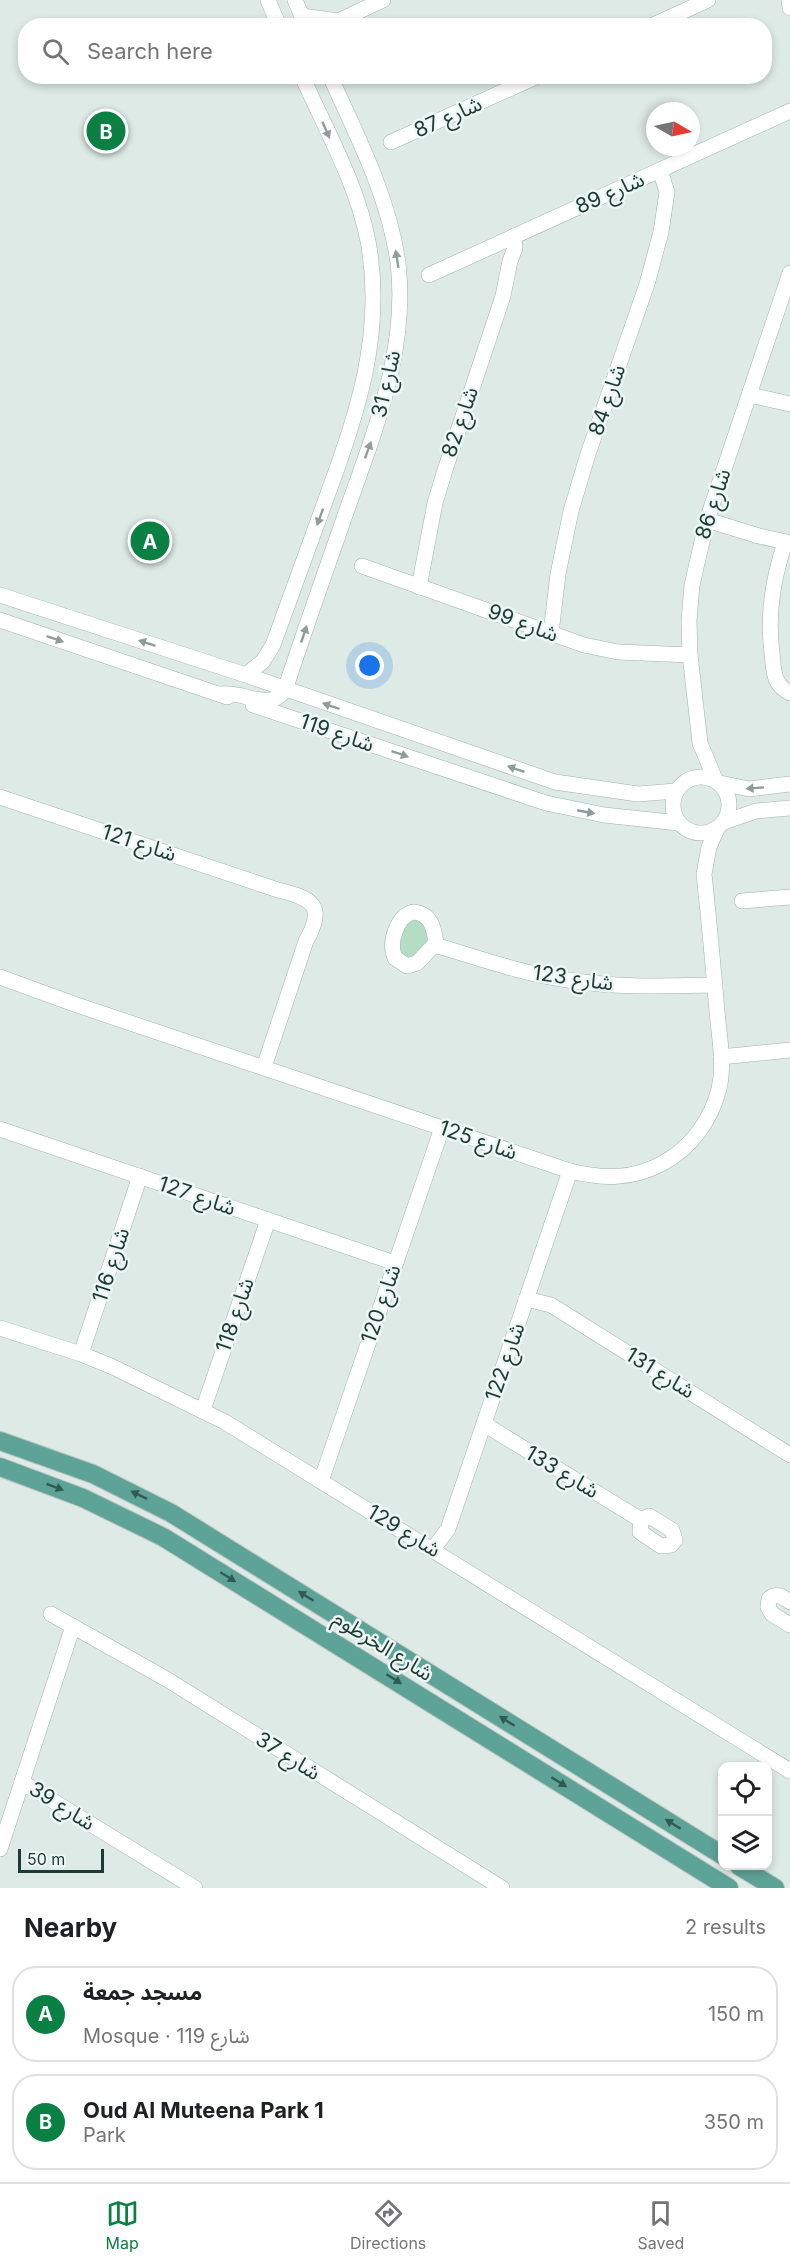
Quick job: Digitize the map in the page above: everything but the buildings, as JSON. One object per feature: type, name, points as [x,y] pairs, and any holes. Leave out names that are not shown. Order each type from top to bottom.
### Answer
[{"type":"main road","name":"شارع الخرطوم","points":[[0,1441],[93,1474],[171,1513],[718,1852]]},
{"type":"main road","name":"شارع الخرطوم","points":[[0,1467],[83,1498],[163,1537],[729,1888]]},
{"type":"main road","points":[[746,1870],[775,1888]]},
{"type":"street","points":[[267,0],[275,18]]},
{"type":"street","points":[[295,0],[303,18]]},
{"type":"street","points":[[346,18],[384,0]]},
{"type":"street","points":[[669,18],[708,0]]},
{"type":"street","points":[[789,0],[790,8]]},
{"type":"street","name":"شارع 31","points":[[246,675],[264,661],[273,645],[356,413],[369,355],[373,321],[373,280],[364,222],[352,187],[306,84]]},
{"type":"street","name":"شارع 31","points":[[285,690],[386,394],[397,339],[400,287],[393,239],[380,190],[334,84]]},
{"type":"street","name":"شارع 87","points":[[392,142],[520,84]]},
{"type":"street","name":"شارع 89","points":[[429,275],[790,111]]},
{"type":"street","name":"شارع 84","points":[[551,633],[558,574],[573,501],[647,284],[661,232],[667,192],[660,170]]},
{"type":"street","name":"شارع 82","points":[[419,587],[435,503],[503,297],[515,248],[514,236]]},
{"type":"street","points":[[495,245],[510,261]]},
{"type":"street","name":"شارع 86","points":[[717,781],[700,743],[690,655],[689,621],[692,585],[707,520],[790,273]]},
{"type":"street","points":[[750,395],[790,404]]},
{"type":"street","points":[[354,490],[344,490],[338,483],[356,429],[356,413]]},
{"type":"street","points":[[707,520],[787,543],[770,598],[769,629],[775,678],[780,686],[790,693]]},
{"type":"street","name":"شارع 99","points":[[362,566],[584,645],[618,652],[690,655]]},
{"type":"street","name":"شارع 119","points":[[0,595],[246,675],[555,782],[639,794],[680,787]]},
{"type":"street","points":[[0,600],[27,604]]},
{"type":"street","name":"شارع 119","points":[[0,620],[546,803],[604,815],[683,827]]},
{"type":"street","points":[[772,654],[783,675],[790,682]]},
{"type":"street","points":[[220,694],[239,693],[268,701],[280,697],[285,690]]},
{"type":"street","name":"شارع 86","points":[[680,787],[695,763],[700,743]]},
{"type":"street","points":[[790,784],[749,789],[702,776],[680,787],[673,808],[683,827],[702,833],[756,811],[790,808]]},
{"type":"street","points":[[717,781],[725,790],[730,806],[721,825]]},
{"type":"street","name":"شارع 121","points":[[0,797],[278,890],[299,902],[308,918],[306,941],[264,1067]]},
{"type":"street","name":"شارع 125","points":[[0,977],[570,1171],[595,1177],[620,1177],[656,1167],[678,1153],[697,1134],[710,1112],[719,1088],[721,1057],[704,874],[709,847],[721,825]]},
{"type":"street","name":"شارع 125","points":[[683,827],[704,874]]},
{"type":"street","points":[[741,902],[790,897]]},
{"type":"street","name":"شارع 123","points":[[435,945],[522,971],[569,981],[620,986],[715,985]]},
{"type":"street","points":[[721,1057],[790,1050]]},
{"type":"street","name":"شارع 120","points":[[321,1481],[442,1128]]},
{"type":"street","name":"شارع 127","points":[[0,1129],[395,1263]]},
{"type":"street","name":"شارع 122","points":[[433,1549],[448,1529],[570,1171]]},
{"type":"street","name":"شارع 116","points":[[81,1354],[140,1176]]},
{"type":"street","name":"شارع 118","points":[[202,1410],[268,1220]]},
{"type":"street","name":"شارع 131","points":[[526,1299],[551,1305],[790,1455]]},
{"type":"street","name":"شارع 129","points":[[0,1328],[81,1354],[144,1381],[252,1437],[790,1771]]},
{"type":"street","name":"شارع 133","points":[[483,1424],[641,1521]]},
{"type":"street","points":[[790,1602],[781,1596],[774,1596],[769,1599],[768,1607],[772,1614],[790,1625]]},
{"type":"street","name":"شارع 37","points":[[51,1614],[160,1675],[501,1888]]},
{"type":"street","points":[[0,1849],[73,1626]]},
{"type":"street","name":"شارع 39","points":[[22,1782],[195,1888]]},
{"type":"green space","points":[[418,916],[430,933],[421,954],[414,961],[396,953],[405,923]]},
{"type":"place","name":"Oud Al Muteena Park 1","points":[[106,131]]},
{"type":"place","name":"مسجد جمعة","points":[[150,541]]}]
